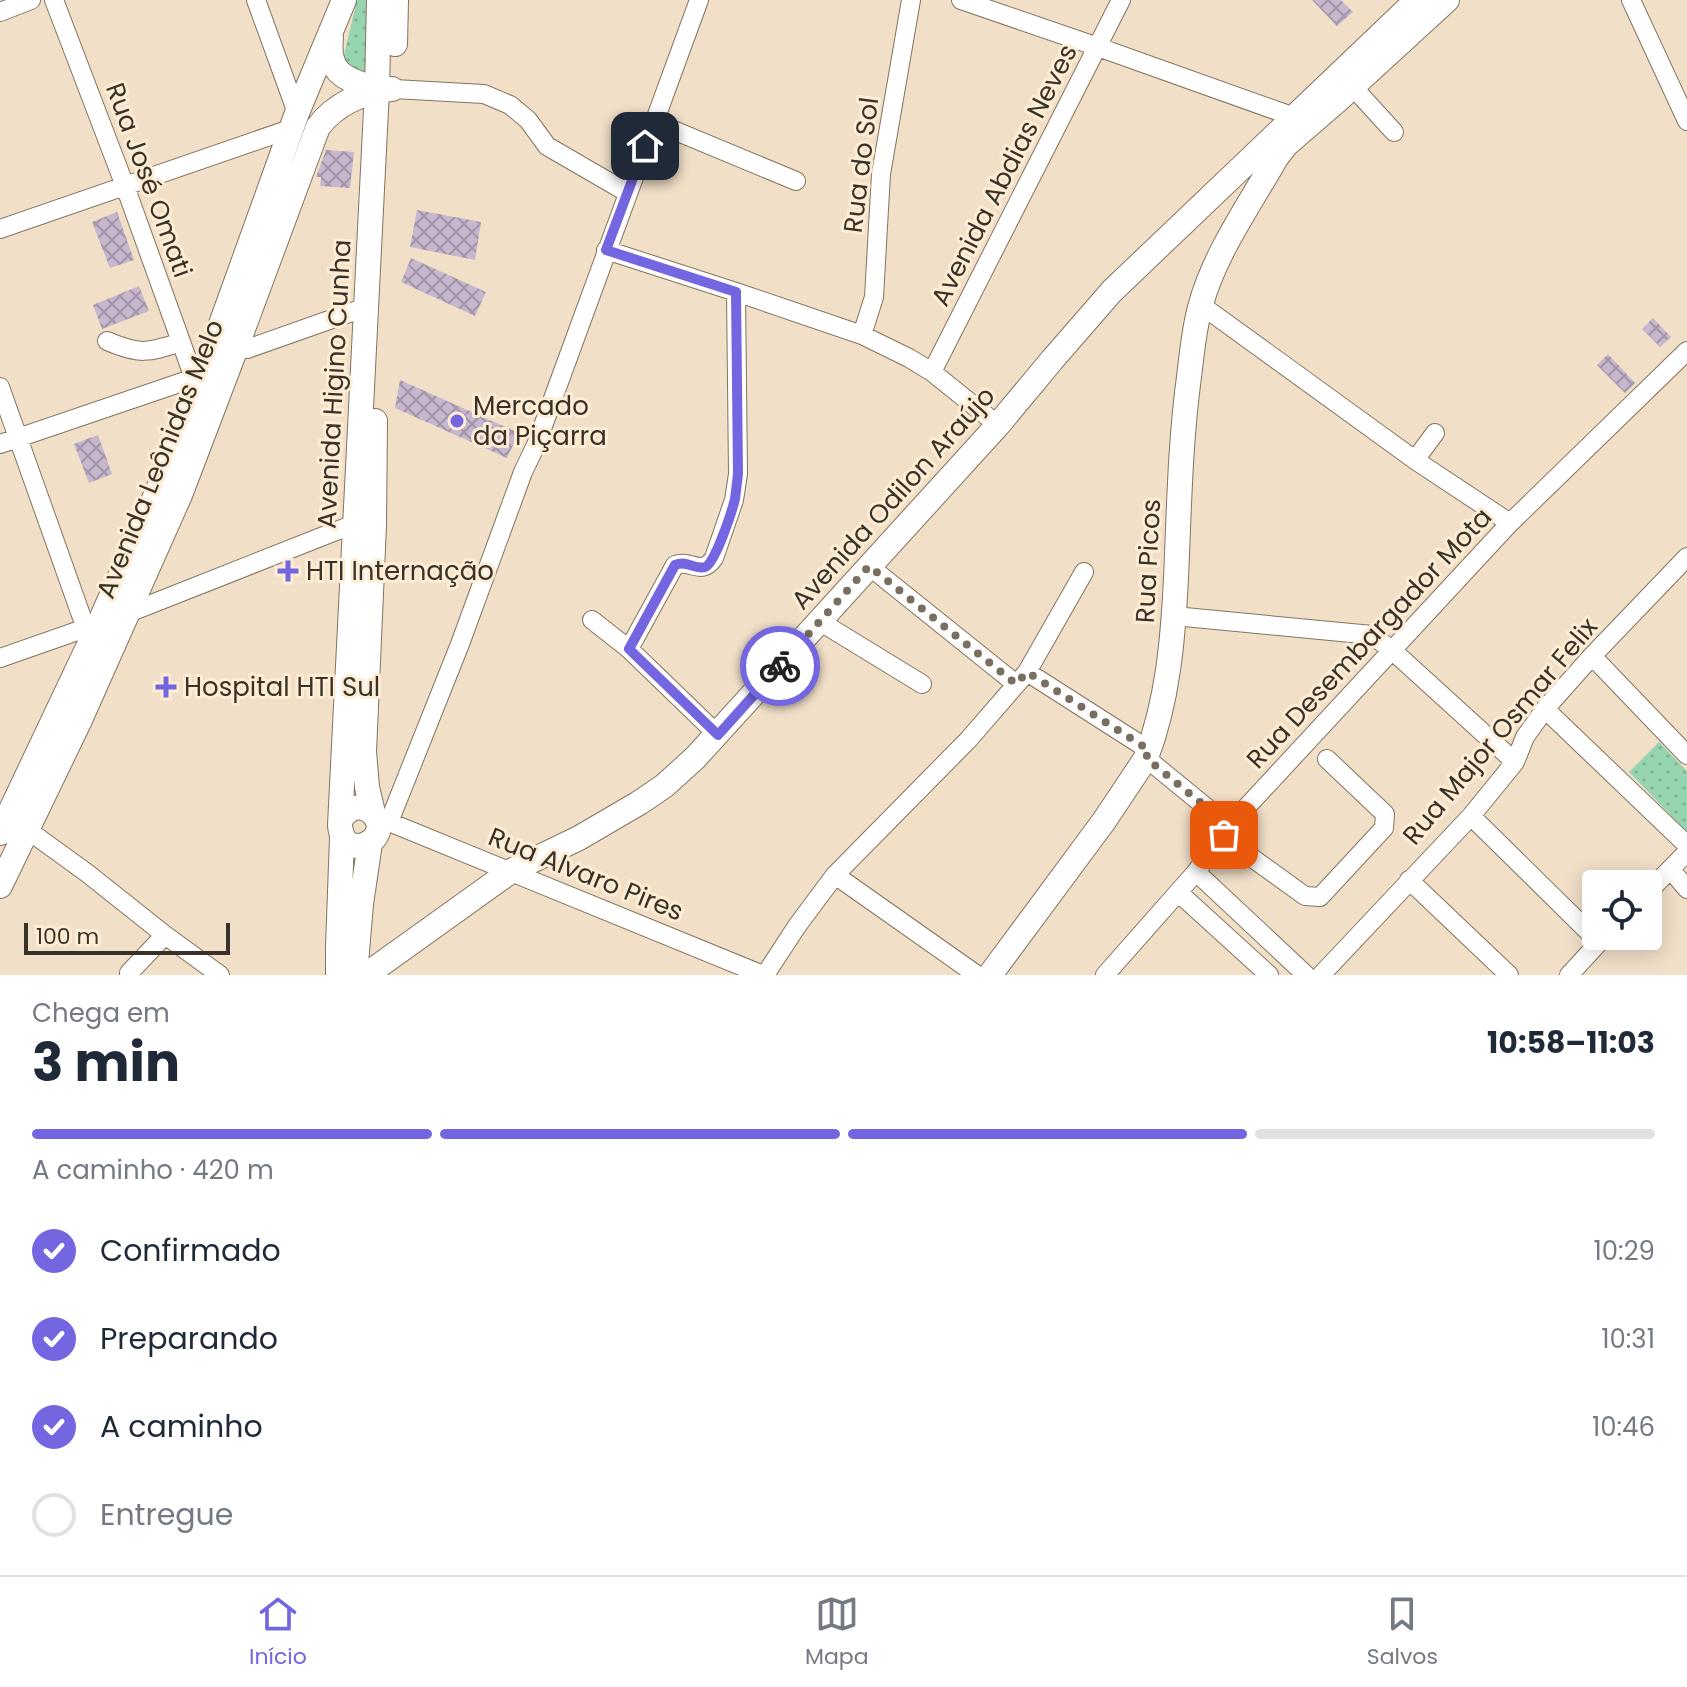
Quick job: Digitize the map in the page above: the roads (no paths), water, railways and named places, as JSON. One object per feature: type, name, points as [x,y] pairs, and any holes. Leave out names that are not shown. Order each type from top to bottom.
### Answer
[{"type":"main road","name":"Avenida Leônidas Melo","points":[[9,822],[80,720],[180,495],[295,121],[344,0]]},
{"type":"main road","name":"Avenida Higino Cunha","points":[[338,975],[342,828],[376,400],[386,90],[379,0]]},
{"type":"main road","name":"Avenida Higino Cunha","points":[[355,975],[362,894],[377,825],[367,787],[364,752],[366,307],[396,0]]},
{"type":"main road","name":"Avenida Odilon Araújo","points":[[1299,125],[1341,71],[1417,0]]},
{"type":"main road","name":"Avenida Odilon Araújo","points":[[366,975],[511,871],[579,838],[664,786],[718,735],[998,425],[1112,291],[1299,125],[1353,87],[1447,0]]},
{"type":"main road","points":[[331,31],[329,53],[336,70],[352,80],[386,90]]},
{"type":"main road","name":"Avenida Leônidas Melo","points":[[0,886],[9,822],[92,627],[158,490],[197,377],[226,343],[318,127],[340,105],[386,90]]},
{"type":"main road","name":"Rua Picos","points":[[990,975],[1104,821],[1148,754],[1165,693],[1174,616],[1185,410],[1201,305],[1214,267],[1276,158],[1299,125]]},
{"type":"main road","points":[[355,808],[367,809],[377,825],[364,846],[352,845],[342,828],[349,810],[355,808]]},
{"type":"street","points":[[0,12],[31,0]]},
{"type":"street","name":"Rua José Omati","points":[[54,0],[181,342],[197,377]]},
{"type":"street","points":[[0,229],[125,186],[295,121],[256,0]]},
{"type":"street","points":[[377,825],[460,644],[699,0]]},
{"type":"street","name":"Rua do Sol","points":[[862,335],[874,297],[881,174],[911,0]]},
{"type":"street","points":[[961,0],[1286,114],[1299,125]]},
{"type":"street","name":"Avenida Abdias Neves","points":[[932,372],[1121,0]]},
{"type":"street","points":[[1631,0],[1687,121]]},
{"type":"street","points":[[1353,87],[1394,132]]},
{"type":"street","points":[[386,90],[484,94],[498,99],[528,120],[547,146],[628,193]]},
{"type":"street","points":[[654,122],[796,181]]},
{"type":"street","points":[[606,250],[862,335],[932,372],[998,425]]},
{"type":"street","points":[[629,649],[675,565],[684,562],[700,568],[710,564],[734,500],[738,474],[736,292]]},
{"type":"street","points":[[1201,305],[1415,460],[1510,523]]},
{"type":"street","points":[[226,343],[247,349],[366,307]]},
{"type":"street","points":[[107,341],[131,351],[148,351],[181,342]]},
{"type":"street","name":"Rua Desembargador Mota","points":[[1105,975],[1179,893],[1226,830],[1510,523],[1687,351]]},
{"type":"street","points":[[0,444],[197,377]]},
{"type":"street","points":[[0,387],[92,627]]},
{"type":"street","points":[[1415,460],[1435,433]]},
{"type":"street","points":[[0,658],[92,627],[364,525]]},
{"type":"street","name":"Rua Major Osmar Felix","points":[[1321,975],[1471,816],[1515,762],[1525,737],[1545,709],[1687,557]]},
{"type":"street","points":[[869,566],[1022,678],[1148,754],[1226,830],[1237,847],[1305,896],[1320,897],[1384,828],[1385,814],[1327,759]]},
{"type":"street","points":[[764,975],[835,875],[969,739],[1022,678],[1084,572]]},
{"type":"street","points":[[1174,616],[1372,635],[1515,762]]},
{"type":"street","points":[[592,620],[629,649],[718,735]]},
{"type":"street","points":[[819,621],[922,684]]},
{"type":"street","points":[[1592,656],[1687,755]]},
{"type":"street","points":[[1545,709],[1687,845]]},
{"type":"street","points":[[1471,816],[1582,920]]},
{"type":"street","points":[[9,822],[87,873],[220,975]]},
{"type":"street","name":"Rua Alvaro Pires","points":[[377,825],[511,871],[764,975]]},
{"type":"street","points":[[1662,877],[1687,852]]},
{"type":"street","points":[[1670,869],[1687,889]]},
{"type":"street","points":[[1196,872],[1306,975]]},
{"type":"street","points":[[835,875],[977,975]]},
{"type":"street","points":[[1409,880],[1509,975]]},
{"type":"street","points":[[1179,893],[1269,975]]},
{"type":"street","points":[[129,973],[165,935]]},
{"type":"street","points":[[1569,975],[1592,950]]},
{"type":"place","name":"Mercado da Piçarra","points":[[457,421]]},
{"type":"place","name":"HTI Internação","points":[[288,571]]},
{"type":"place","name":"Hospital HTI Sul","points":[[166,687]]}]
